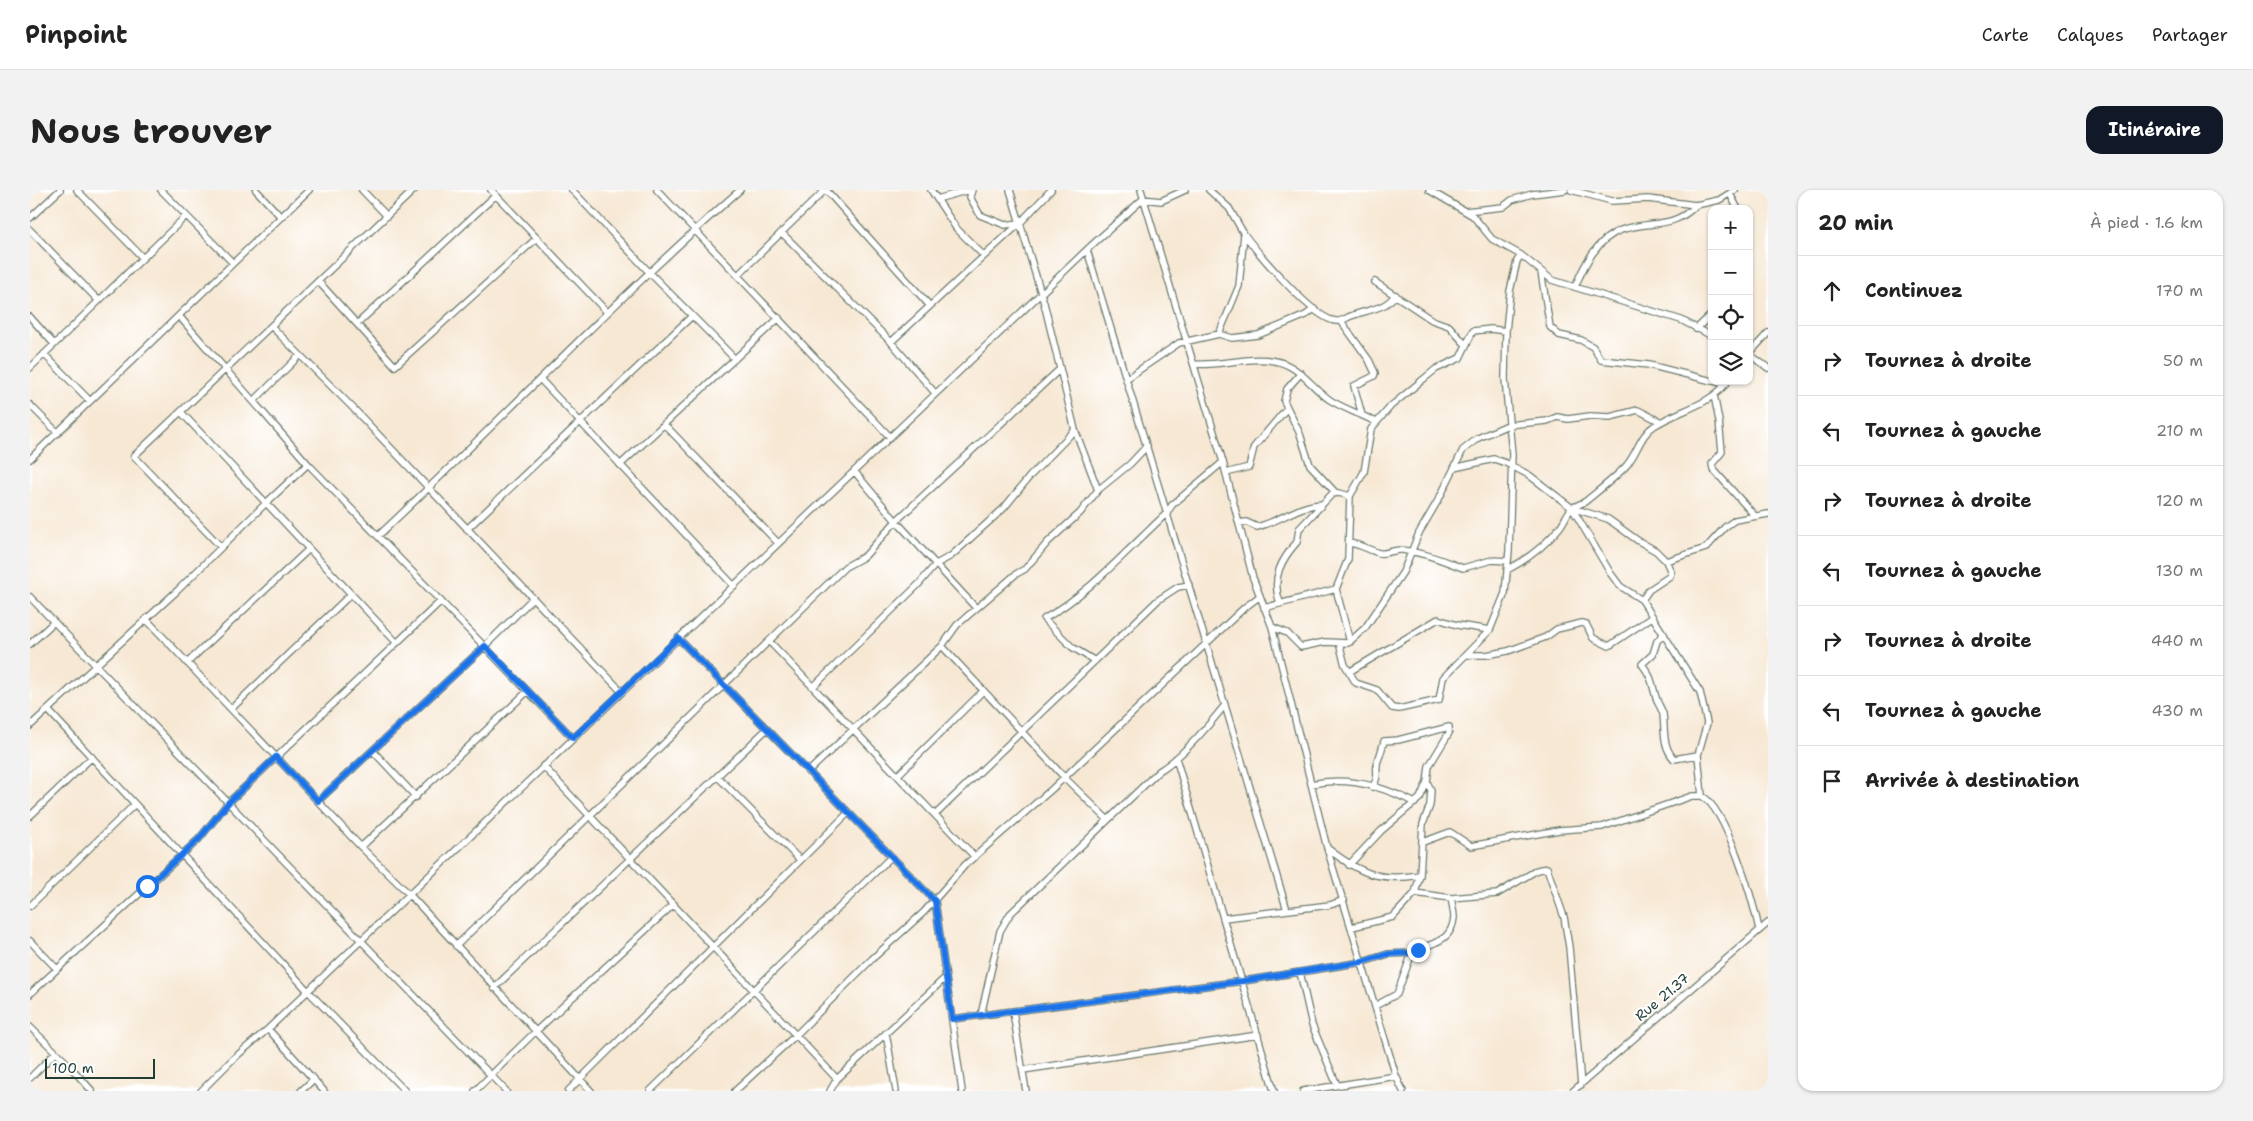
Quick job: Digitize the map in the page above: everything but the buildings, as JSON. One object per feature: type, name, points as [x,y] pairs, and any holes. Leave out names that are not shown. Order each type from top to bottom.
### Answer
[{"type":"street","points":[[30,218],[60,190]]},
{"type":"street","points":[[77,190],[143,258]]},
{"type":"street","points":[[161,190],[233,263]]},
{"type":"street","points":[[256,190],[281,217]]},
{"type":"street","points":[[30,459],[309,190]]},
{"type":"street","points":[[362,190],[387,216]]},
{"type":"street","points":[[221,547],[134,456],[414,190]]},
{"type":"street","points":[[491,190],[607,312]]},
{"type":"street","points":[[572,190],[649,272],[735,359]]},
{"type":"street","points":[[656,190],[890,436]]},
{"type":"street","points":[[378,536],[607,312],[695,229],[740,190]]},
{"type":"street","points":[[738,275],[825,190],[930,306]]},
{"type":"street","points":[[931,190],[956,228],[984,256]]},
{"type":"street","points":[[937,200],[970,190],[970,197],[980,215],[1005,226],[1020,223]]},
{"type":"street","points":[[1010,190],[1041,294],[1075,430],[1098,490]]},
{"type":"street","points":[[891,342],[1020,223],[1051,190]]},
{"type":"street","points":[[1141,190],[1188,341],[1260,596],[1272,627],[1327,848],[1396,1076],[1403,1091]]},
{"type":"street","points":[[1143,198],[1161,201],[1185,190]]},
{"type":"street","points":[[1209,190],[1229,208],[1244,234],[1271,268],[1314,309],[1332,320],[1341,321],[1386,304],[1396,295]]},
{"type":"street","points":[[1428,190],[1473,216],[1492,239],[1521,255],[1552,280],[1680,320],[1708,334]]},
{"type":"street","points":[[1523,197],[1527,190]]},
{"type":"street","points":[[1465,211],[1503,207],[1512,200],[1547,191],[1565,190]]},
{"type":"street","points":[[1570,190],[1612,201],[1634,198],[1696,204],[1719,200],[1732,192],[1737,205]]},
{"type":"street","points":[[357,324],[496,195]]},
{"type":"street","points":[[201,1091],[935,393],[1143,198]]},
{"type":"street","points":[[1575,287],[1584,266],[1605,240],[1621,230],[1678,219],[1696,204]]},
{"type":"street","points":[[30,368],[186,216]]},
{"type":"street","points":[[30,230],[98,301]]},
{"type":"street","points":[[782,232],[891,342],[935,393]]},
{"type":"street","points":[[1219,334],[1239,286],[1244,234]]},
{"type":"street","points":[[318,282],[396,366],[537,238]]},
{"type":"street","points":[[1087,250],[1287,910]]},
{"type":"street","points":[[1339,643],[1349,672],[1356,682],[1377,690],[1392,708],[1399,709],[1439,700],[1443,678],[1490,630],[1502,600],[1508,561],[1512,454],[1505,379],[1506,331],[1510,291],[1517,261],[1521,255]]},
{"type":"street","points":[[1542,272],[1550,326],[1559,335],[1581,340],[1593,346],[1601,360],[1649,365],[1708,380]]},
{"type":"street","points":[[1375,282],[1432,320],[1449,326],[1466,345]]},
{"type":"street","points":[[1126,378],[1169,349],[1188,341],[1219,334],[1232,338],[1258,335],[1306,315],[1314,309]]},
{"type":"street","points":[[179,316],[308,464],[573,738]]},
{"type":"street","points":[[468,529],[692,316]]},
{"type":"street","points":[[30,317],[54,344]]},
{"type":"street","points":[[620,465],[779,318]]},
{"type":"street","points":[[1696,329],[1708,318]]},
{"type":"street","points":[[1341,321],[1369,360],[1375,373],[1374,376],[1354,386],[1362,415]]},
{"type":"street","points":[[271,326],[429,488],[622,692]]},
{"type":"street","points":[[1350,642],[1336,589],[1348,559],[1350,496],[1364,472],[1370,435],[1376,422],[1391,406],[1431,373],[1460,358],[1473,331],[1491,329],[1506,331]]},
{"type":"street","points":[[1753,350],[1768,333]]},
{"type":"street","points":[[44,354],[90,401]]},
{"type":"street","points":[[254,401],[300,355]]},
{"type":"street","points":[[1753,359],[1768,368]]},
{"type":"street","points":[[1194,364],[1273,360],[1294,367],[1330,399],[1376,422]]},
{"type":"street","points":[[456,946],[845,567],[865,556],[896,521],[1060,369]]},
{"type":"street","points":[[1300,374],[1285,394],[1284,399],[1300,434],[1310,465],[1335,492],[1350,496]]},
{"type":"street","points":[[540,379],[734,586]]},
{"type":"street","points":[[1507,570],[1532,557],[1555,534],[1567,519],[1572,508],[1584,502],[1619,474],[1634,457],[1644,437],[1652,427],[1698,406],[1725,385]]},
{"type":"street","points":[[1714,395],[1722,452],[1712,464],[1713,469],[1755,516]]},
{"type":"street","points":[[30,405],[58,432]]},
{"type":"street","points":[[1226,473],[1251,465],[1254,447],[1287,408]]},
{"type":"street","points":[[1272,627],[1287,633],[1301,647],[1325,642],[1344,644],[1350,642],[1365,628],[1399,578],[1463,450],[1470,443],[1485,434],[1508,425],[1547,421],[1557,417],[1568,419],[1590,416],[1610,417],[1638,410],[1661,422]]},
{"type":"street","points":[[181,412],[350,595],[397,643]]},
{"type":"street","points":[[664,424],[778,543]]},
{"type":"street","points":[[813,687],[918,585],[936,564],[951,556],[1004,508],[1030,476],[1075,430]]},
{"type":"street","points":[[808,772],[942,646],[957,625],[1016,574],[1025,569],[1048,542],[1080,513],[1098,490],[1130,464],[1146,446]]},
{"type":"street","points":[[1454,468],[1494,459],[1506,463],[1529,475],[1572,508],[1615,523],[1637,540],[1656,551],[1666,561],[1671,572],[1670,576],[1649,590],[1642,600]]},
{"type":"street","points":[[1095,661],[1072,647],[1044,619],[1072,601],[1167,513],[1172,505],[1223,462]]},
{"type":"street","points":[[30,726],[146,619],[308,464]]},
{"type":"street","points":[[854,471],[896,521],[976,608]]},
{"type":"street","points":[[1280,603],[1276,582],[1285,556],[1297,542],[1299,529],[1335,492]]},
{"type":"street","points":[[1239,523],[1246,522],[1257,527],[1281,520],[1304,506],[1322,504]]},
{"type":"street","points":[[1572,508],[1616,582],[1626,591],[1642,600],[1702,697],[1706,726],[1698,755],[1702,796],[1719,814],[1748,886],[1759,929]]},
{"type":"street","points":[[1666,561],[1706,548],[1725,527],[1735,520],[1742,517],[1768,514]]},
{"type":"street","points":[[1349,543],[1356,543],[1380,553],[1394,550],[1423,553],[1452,562],[1463,568],[1492,560],[1508,561]]},
{"type":"street","points":[[187,663],[308,550]]},
{"type":"street","points":[[936,814],[1158,600],[1178,587],[1189,585]]},
{"type":"street","points":[[1264,608],[1336,589]]},
{"type":"street","points":[[231,709],[350,595]]},
{"type":"street","points":[[735,1091],[935,901],[965,865],[1064,777],[1260,596]]},
{"type":"street","points":[[30,597],[506,1091]]},
{"type":"street","points":[[318,801],[485,646],[533,598]]},
{"type":"street","points":[[30,994],[199,839],[228,803],[441,601]]},
{"type":"street","points":[[1465,655],[1486,655],[1508,651],[1546,637],[1558,629],[1582,623],[1586,624],[1592,638],[1609,646],[1652,617]]},
{"type":"street","points":[[146,619],[361,847],[408,894],[591,1091]]},
{"type":"street","points":[[1349,672],[1438,619],[1457,625],[1490,630]]},
{"type":"street","points":[[30,644],[54,622]]},
{"type":"street","points":[[1664,634],[1657,641],[1653,654],[1642,664],[1653,681],[1657,700],[1663,712],[1664,738],[1671,756],[1674,760],[1678,760],[1698,755]]},
{"type":"street","points":[[678,638],[935,901],[962,1091]]},
{"type":"street","points":[[769,641],[975,857]]},
{"type":"street","points":[[942,646],[1021,732],[1108,820]]},
{"type":"street","points":[[361,847],[528,691]]},
{"type":"street","points":[[898,775],[983,691]]},
{"type":"street","points":[[981,1015],[1000,931],[1010,914],[1159,771],[1176,758],[1208,726],[1225,705]]},
{"type":"street","points":[[48,710],[308,991],[405,1091]]},
{"type":"street","points":[[1349,865],[1381,831],[1415,803],[1424,792],[1429,766],[1449,733],[1448,727],[1398,740],[1384,741],[1382,754],[1378,761],[1378,778],[1372,787]]},
{"type":"street","points":[[494,988],[767,729]]},
{"type":"street","points":[[372,750],[416,797]]},
{"type":"street","points":[[30,816],[92,757]]},
{"type":"street","points":[[1176,758],[1274,1091]]},
{"type":"street","points":[[544,766],[591,814],[837,1079]]},
{"type":"street","points":[[718,777],[800,860]]},
{"type":"street","points":[[1312,784],[1327,780],[1353,781],[1392,792],[1415,803]]},
{"type":"street","points":[[1352,928],[1393,918],[1415,893],[1420,875],[1424,824],[1430,805],[1431,790],[1427,782]]},
{"type":"street","points":[[1423,842],[1450,832],[1472,846],[1558,830],[1602,826],[1692,796],[1702,796]]},
{"type":"street","points":[[30,906],[135,804]]},
{"type":"street","points":[[568,1091],[848,813]]},
{"type":"street","points":[[1327,848],[1360,871],[1385,878],[1420,875]]},
{"type":"street","points":[[650,1091],[891,857]]},
{"type":"street","points":[[1415,893],[1451,898],[1497,894],[1537,870],[1547,868],[1564,917],[1569,947],[1581,1085]]},
{"type":"street","points":[[952,1019],[1243,981],[1362,962],[1388,954],[1412,953],[1444,940],[1450,932],[1454,919],[1451,898]]},
{"type":"street","points":[[1224,918],[1330,905],[1344,900]]},
{"type":"street","points":[[476,1091],[535,1032],[674,904]]},
{"type":"street","name":"Rue 21.37","points":[[1573,1091],[1768,923]]},
{"type":"street","points":[[30,941],[57,969]]},
{"type":"street","points":[[1375,1006],[1397,994],[1412,953]]},
{"type":"street","points":[[1300,972],[1312,1025],[1337,1084]]},
{"type":"street","points":[[830,1091],[837,1079],[946,977]]},
{"type":"street","points":[[1013,1012],[1026,1091]]},
{"type":"street","points":[[30,1027],[68,1064],[92,1091]]},
{"type":"street","points":[[268,1029],[324,1091]]},
{"type":"street","points":[[886,1033],[896,1091]]},
{"type":"street","points":[[1023,1070],[1258,1035]]},
{"type":"street","points":[[30,1078],[55,1053]]},
{"type":"street","points":[[1303,1091],[1396,1076]]},
{"type":"street","points":[[301,1091],[314,1079]]},
{"type":"street","points":[[393,1091],[399,1085]]},
{"type":"route","points":[[147,886],[199,839],[228,803],[276,757],[318,801],[485,646],[573,738],[678,638],[935,901],[952,1019],[1243,981],[1362,962],[1388,954],[1412,953],[1418,950]]}]
